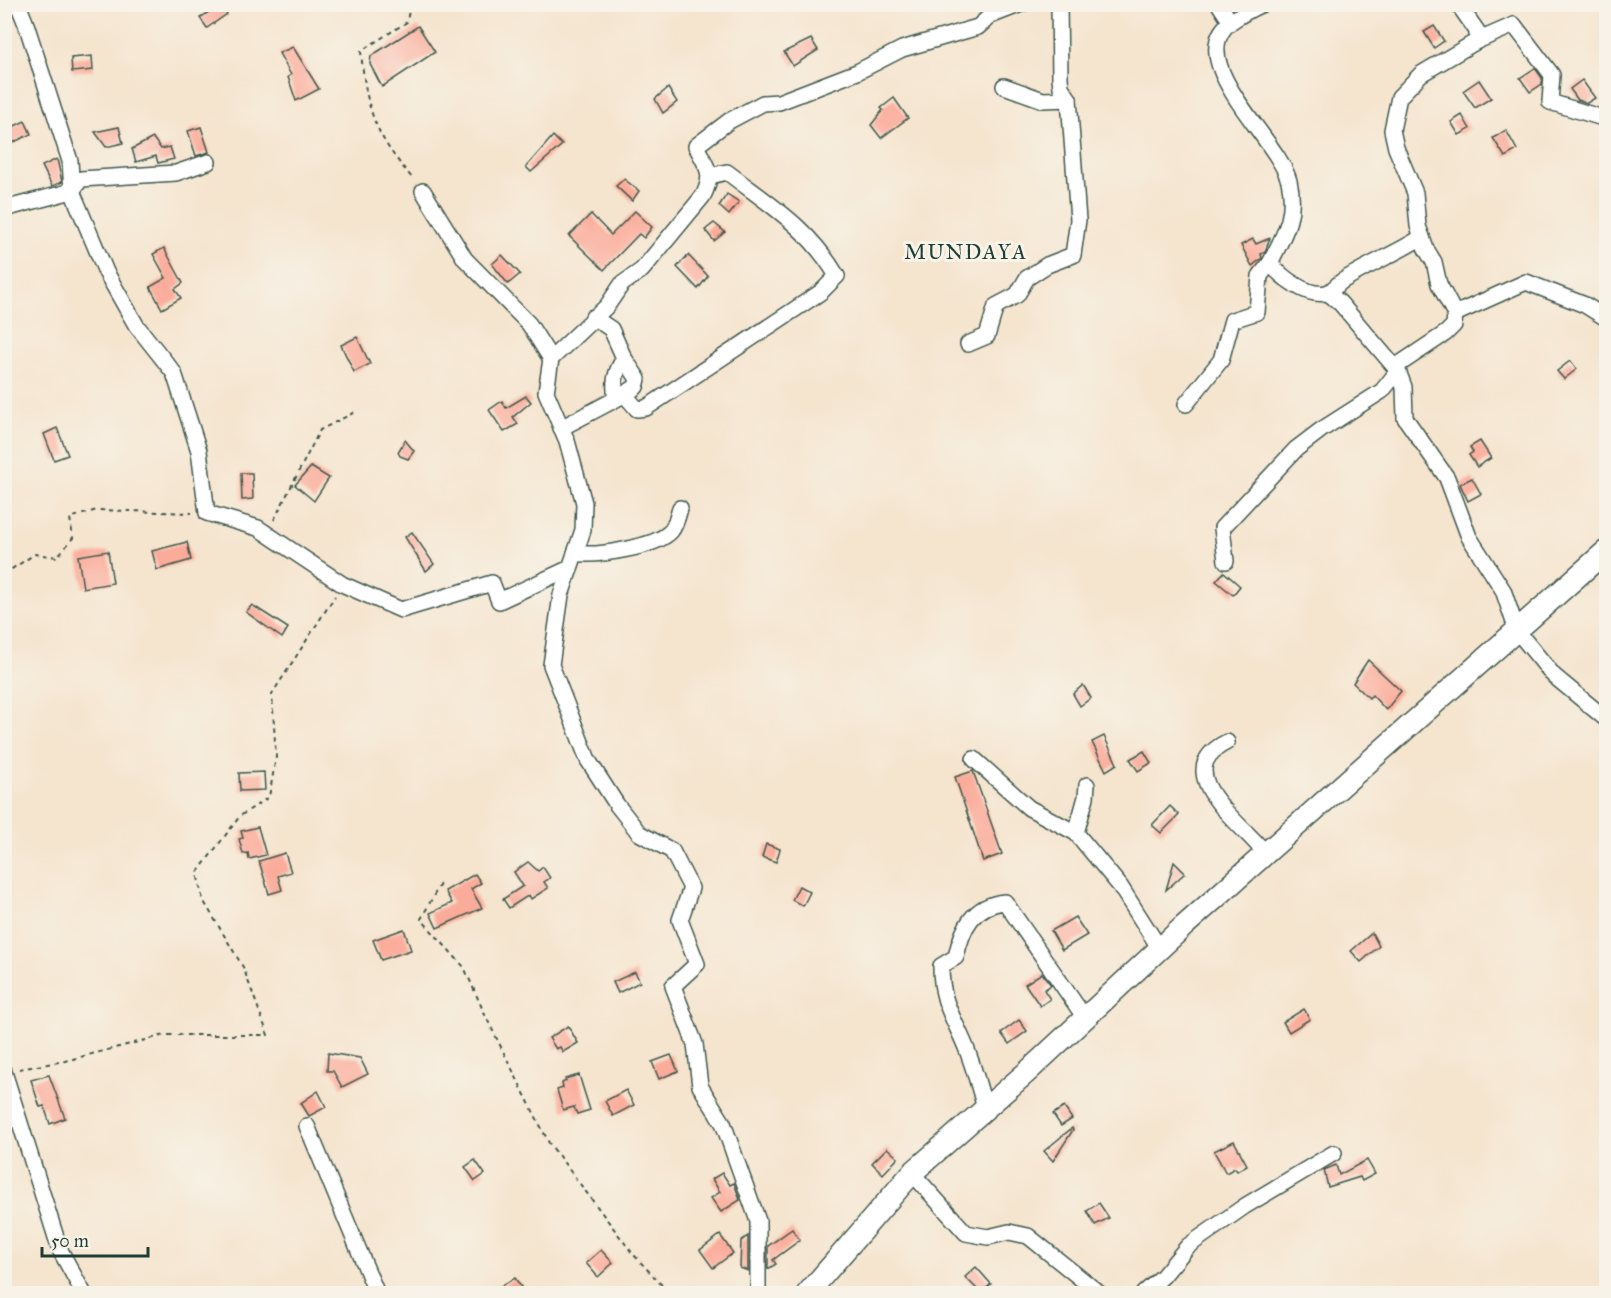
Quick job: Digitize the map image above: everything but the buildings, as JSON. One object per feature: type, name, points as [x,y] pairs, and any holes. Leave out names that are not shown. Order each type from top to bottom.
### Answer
[{"type":"main road","points":[[807,1293],[912,1173],[1606,551]]},
{"type":"street","points":[[968,344],[987,336],[996,306],[1017,295],[1027,278],[1047,265],[1072,255],[1078,220],[1069,99],[1061,87],[1059,4]]},
{"type":"street","points":[[1219,4],[1230,21]]},
{"type":"street","points":[[1186,404],[1221,360],[1232,320],[1257,312],[1260,276],[1270,263],[1289,227],[1291,198],[1288,180],[1277,153],[1239,103],[1221,71],[1215,47],[1216,40],[1230,21],[1263,4]]},
{"type":"street","points":[[1458,4],[1477,31],[1477,41]]},
{"type":"street","points":[[19,5],[70,161],[72,190],[106,272],[136,325],[174,373],[199,451],[207,513],[258,528],[342,584],[401,610],[492,583],[499,601],[573,561],[615,554],[656,540],[670,532],[680,508]]},
{"type":"street","points":[[758,1293],[758,1221],[723,1123],[700,1086],[695,1044],[673,986],[697,964],[680,920],[692,888],[672,851],[639,833],[616,805],[588,760],[551,665],[561,595],[583,530],[584,503],[561,428],[546,392],[551,359],[615,297],[622,284],[642,270],[704,195],[710,183],[710,176],[696,146],[729,121],[764,103],[778,102],[857,72],[902,49],[978,27],[990,16],[1016,5]]},
{"type":"street","points":[[1226,561],[1222,528],[1296,449],[1382,391],[1397,369],[1454,325],[1455,314],[1439,284],[1437,270],[1422,237],[1415,193],[1392,130],[1399,97],[1409,83],[1477,41],[1514,25],[1552,75],[1550,102],[1606,119]]},
{"type":"street","points":[[1004,86],[1043,99],[1069,99]]},
{"type":"street","points":[[4,209],[72,190],[81,179],[176,173],[208,162]]},
{"type":"street","points":[[624,358],[613,383],[621,397],[637,409],[646,408],[822,292],[837,276],[823,253],[802,228],[727,172],[710,176]]},
{"type":"street","points":[[423,191],[465,259],[529,324],[551,359]]},
{"type":"street","points":[[1270,263],[1278,273],[1297,285],[1317,293],[1328,293],[1353,274],[1393,255],[1422,237]]},
{"type":"street","points":[[1455,314],[1526,282],[1558,292],[1606,318]]},
{"type":"street","points":[[1328,293],[1340,303],[1397,369],[1404,387],[1405,418],[1447,478],[1469,537],[1503,590],[1517,631],[1554,676],[1606,719]]},
{"type":"street","points":[[561,428],[636,387],[638,379],[624,358],[610,329],[593,317]]},
{"type":"street","points":[[1227,742],[1212,749],[1203,765],[1206,784],[1266,854]]},
{"type":"street","points":[[974,759],[1029,808],[1076,833],[1120,886],[1160,949]]},
{"type":"street","points":[[1076,833],[1087,785]]},
{"type":"street","points":[[985,1109],[967,1050],[944,999],[941,983],[941,966],[956,957],[962,933],[975,913],[992,903],[1005,902],[1085,1018]]},
{"type":"street","points":[[10,1071],[60,1250],[84,1293]]},
{"type":"street","points":[[307,1126],[377,1293]]},
{"type":"street","points":[[1143,1293],[1163,1276],[1188,1246],[1245,1206],[1334,1153]]},
{"type":"street","points":[[912,1173],[966,1233],[988,1237],[1009,1232],[1028,1236],[1100,1293]]},
{"type":"path","points":[[411,4],[407,22],[361,51],[363,78],[373,120],[388,151],[423,191]]},
{"type":"path","points":[[266,533],[284,504],[320,430],[357,411]]},
{"type":"path","points":[[4,574],[35,554],[57,557],[73,538],[70,518],[97,510],[207,513]]},
{"type":"path","points":[[10,1071],[65,1061],[165,1035],[268,1035],[243,967],[203,900],[197,873],[240,816],[269,797],[276,757],[272,694],[302,652],[342,584]]},
{"type":"path","points":[[440,884],[421,919],[464,967],[486,1017],[549,1143],[633,1254],[670,1293]]},
{"type":"district","name":"MUNDAYA","points":[[966,252]]}]
